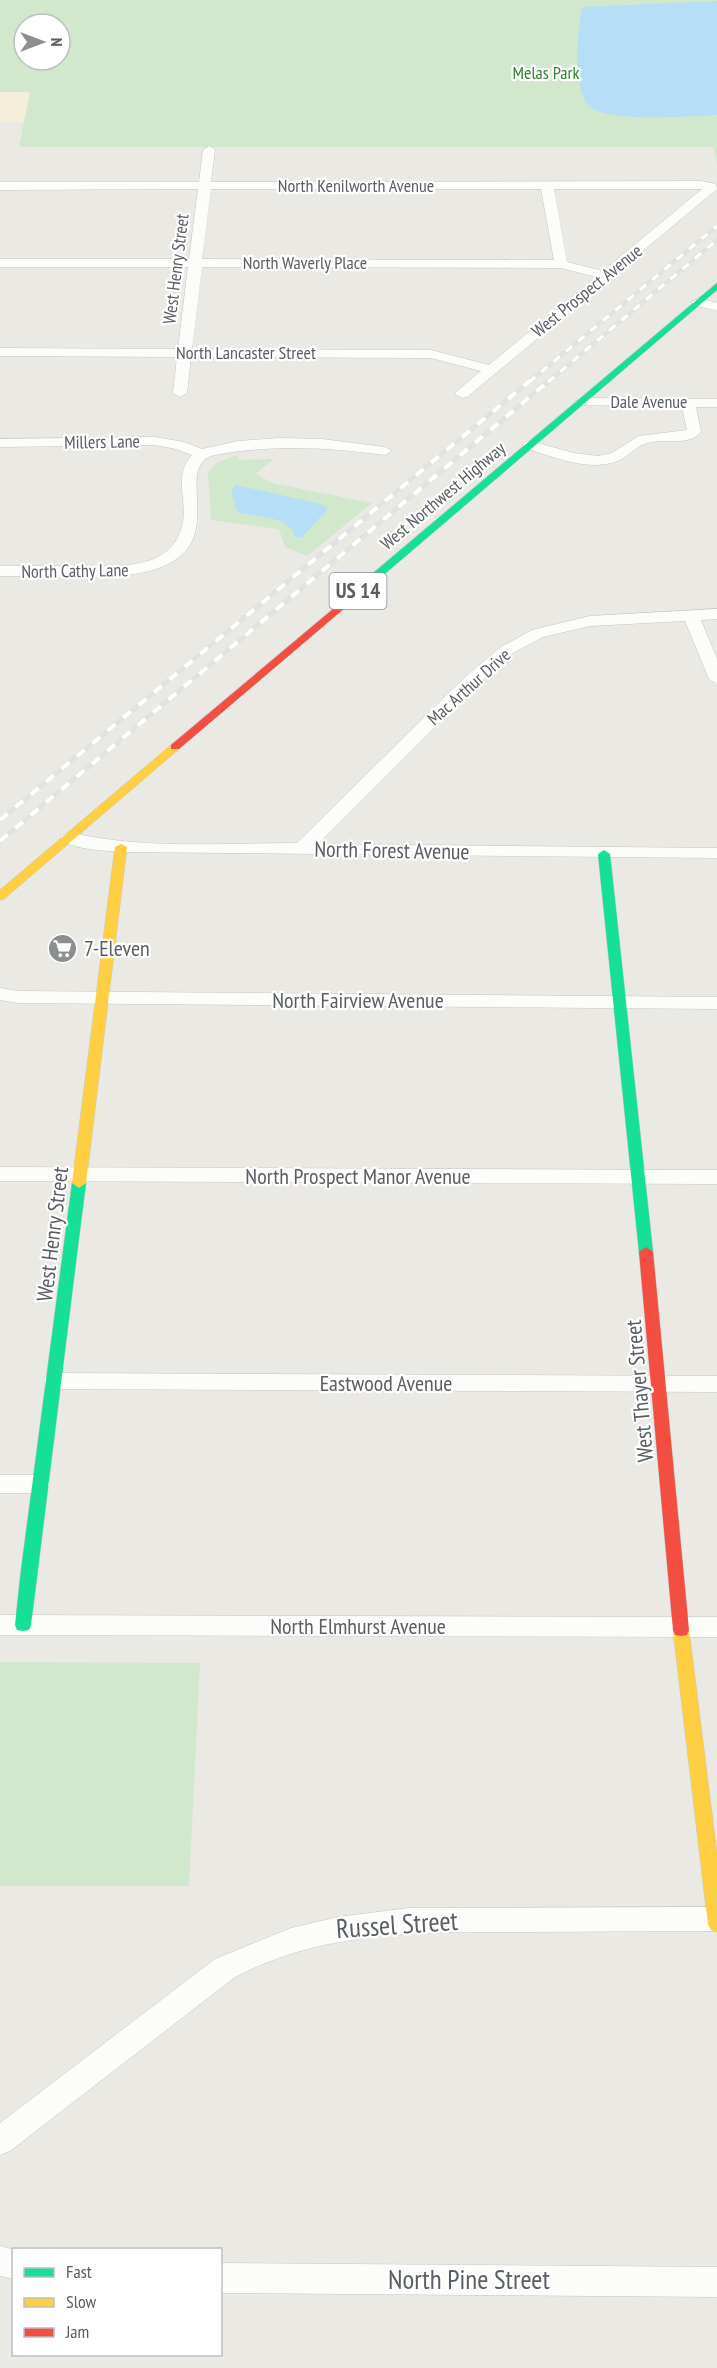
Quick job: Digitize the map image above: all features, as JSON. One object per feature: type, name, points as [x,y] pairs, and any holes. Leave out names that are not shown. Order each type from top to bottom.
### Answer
[{"type":"street","name":"West Henry Street","points":[[180,393],[183,352],[209,150]]},
{"type":"street","name":"North Kenilworth Avenue","points":[[0,186],[547,184],[712,187]]},
{"type":"street","points":[[547,184],[561,264]]},
{"type":"street","name":"West Prospect Avenue","points":[[462,394],[490,369],[608,276],[712,187]]},
{"type":"street","name":"North Waverly Place","points":[[0,263],[561,264],[608,276]]},
{"type":"street","name":"West Northwest Highway","points":[[0,896],[717,286]]},
{"type":"street","points":[[699,302],[717,307]]},
{"type":"street","name":"North Lancaster Street","points":[[0,352],[431,354],[490,369]]},
{"type":"street","name":"Dale Avenue","points":[[582,402],[717,403]]},
{"type":"street","points":[[531,445],[573,458],[615,457],[633,443],[644,439],[676,439],[694,432],[692,414],[687,402]]},
{"type":"street","name":"Millers Lane","points":[[0,443],[155,441],[180,445],[201,454]]},
{"type":"street","points":[[201,454],[232,446],[298,442],[385,451]]},
{"type":"street","name":"North Cathy Lane","points":[[0,572],[122,572],[162,564],[180,548],[189,532],[192,518],[187,477],[192,465],[201,454]]},
{"type":"street","name":"Mac Arthur Drive","points":[[302,849],[470,682],[507,650],[538,633],[590,621],[717,614]]},
{"type":"street","points":[[692,617],[717,679]]},
{"type":"street","name":"North Forest Avenue","points":[[69,837],[88,843],[121,847],[717,854]]},
{"type":"street","name":"West Henry Street","points":[[11,1625],[55,1381],[121,847]]},
{"type":"street","name":"West Thayer Street","points":[[604,854],[660,1384],[681,1627],[717,1921]]},
{"type":"street","name":"North Fairview Avenue","points":[[0,994],[102,998],[717,1003]]},
{"type":"street","name":"North Prospect Manor Avenue","points":[[0,1174],[717,1177]]},
{"type":"street","name":"Eastwood Avenue","points":[[55,1381],[717,1384]]},
{"type":"street","points":[[0,1484],[38,1484]]},
{"type":"street","name":"North Elmhurst Avenue","points":[[11,1625],[717,1627]]},
{"type":"street","name":"Russel Street","points":[[0,2141],[225,1968],[247,1956],[318,1931],[365,1923],[409,1920],[717,1921]]},
{"type":"street","name":"North Pine Street","points":[[222,2278],[717,2282]]},
{"type":"shaded area","points":[[0,92],[30,92],[24,122],[0,122]]},
{"type":"green space","name":"Melas Park","points":[[0,0],[717,0],[717,163],[713,147],[19,147],[30,92],[0,92]]},
{"type":"green space","points":[[238,455],[239,460],[273,459],[256,474],[272,483],[372,503],[307,556],[285,547],[279,529],[211,520],[208,473],[216,463]]},
{"type":"green space","points":[[0,1662],[200,1663],[189,1886],[0,1886]]},
{"type":"water","points":[[717,1],[717,115],[630,117],[612,115],[589,106],[580,86],[577,58],[582,7]]},
{"type":"water","points":[[236,485],[321,504],[328,509],[302,537],[294,537],[294,531],[283,522],[238,513],[231,491]]},
{"type":"railway","points":[[529,382],[717,226]]},
{"type":"railway","points":[[548,382],[717,240]]},
{"type":"railway","points":[[0,820],[531,380]]},
{"type":"railway","points":[[0,841],[550,380]]},
{"type":"traffic: fast","points":[[376,576],[717,286]]},
{"type":"traffic: fast","points":[[604,854],[646,1252]]},
{"type":"traffic: fast","points":[[23,1625],[79,1183]]},
{"type":"traffic: slow","points":[[0,896],[175,747]]},
{"type":"traffic: slow","points":[[79,1183],[121,847]]},
{"type":"traffic: slow","points":[[681,1630],[717,1924]]},
{"type":"traffic: jam","points":[[175,747],[376,576]]},
{"type":"traffic: jam","points":[[646,1252],[681,1630]]},
{"type":"place","name":"7-Eleven","points":[[63,948]]}]
